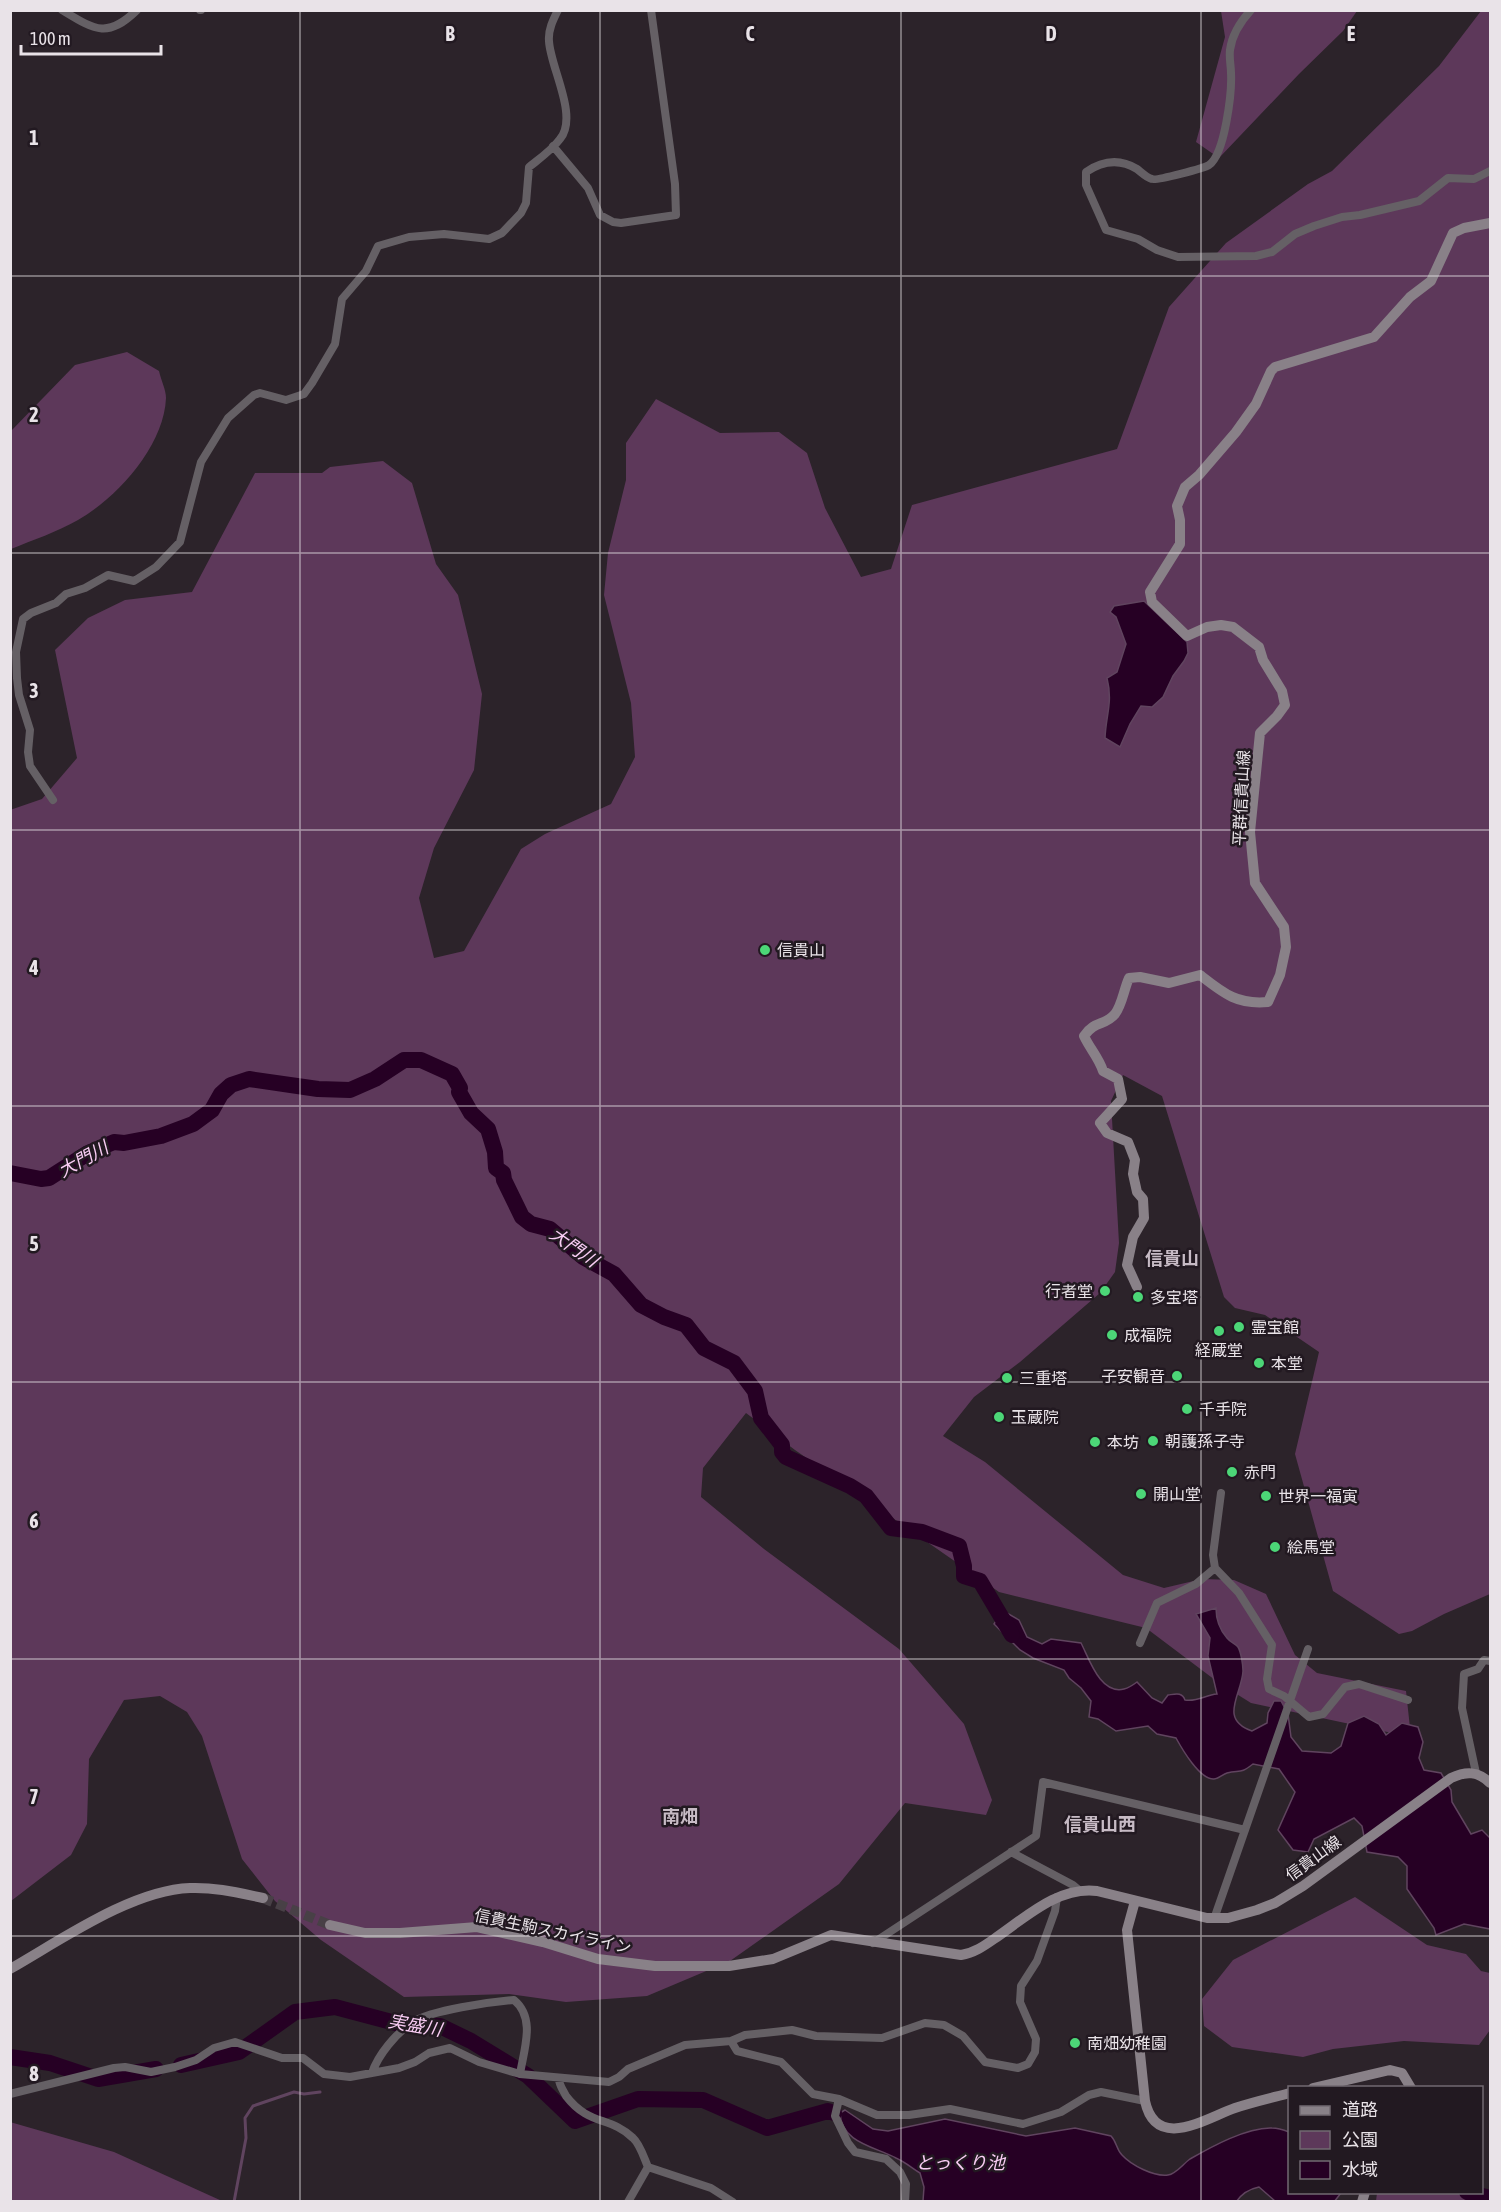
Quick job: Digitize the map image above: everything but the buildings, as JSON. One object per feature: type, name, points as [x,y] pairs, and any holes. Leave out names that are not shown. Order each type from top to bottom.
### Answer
[{"type":"main road","name":"平群信貴山線","points":[[1137,1287],[1127,1265],[1133,1238],[1144,1218],[1143,1199],[1137,1192],[1133,1174],[1136,1160],[1128,1142],[1107,1133],[1100,1123],[1122,1099],[1118,1079],[1103,1071],[1099,1058],[1084,1036],[1091,1026],[1108,1020],[1117,1013],[1129,978],[1140,977],[1169,984],[1200,975],[1221,992],[1241,1001],[1253,1004],[1268,1002],[1281,975],[1286,947],[1284,927],[1255,883],[1250,832],[1260,733],[1285,705],[1282,691],[1263,660],[1259,647],[1233,627],[1221,625],[1207,627],[1187,636],[1152,602],[1150,592],[1180,544],[1180,520],[1177,506],[1185,487],[1200,476],[1256,404],[1275,367],[1374,337],[1410,297],[1431,281],[1453,233],[1464,228],[1491,223]]},
{"type":"main road","name":"信貴山線","points":[[873,1943],[952,1955],[967,1954],[981,1948],[1057,1897],[1079,1890],[1097,1891],[1214,1919],[1238,1916],[1275,1903],[1303,1886],[1445,1782],[1460,1774],[1476,1773]]},
{"type":"main road","points":[[1476,1773],[1491,1782]]},
{"type":"main road","points":[[10,1969],[104,1916],[142,1898],[165,1891],[189,1888],[223,1889],[263,1898]]},
{"type":"main road","points":[[1135,1901],[1127,1930],[1145,2101],[1147,2110],[1156,2122],[1178,2129],[1246,2104],[1288,2094]]},
{"type":"main road","name":"信貴生駒スカイライン","points":[[330,1924],[365,1933],[400,1934],[477,1927],[543,1942],[598,1959],[655,1966],[729,1966],[772,1959],[831,1935],[873,1943]]},
{"type":"main road","points":[[1321,2086],[1390,2070],[1402,2073],[1410,2086]]},
{"type":"street","points":[[62,10],[84,23],[106,29],[122,25],[137,10]]},
{"type":"street","points":[[53,800],[30,766],[28,752],[30,730],[19,694],[17,678],[16,652],[23,619],[31,613],[56,603],[66,594],[85,588],[108,575],[134,581],[156,567],[180,542],[201,462],[228,418],[254,395],[260,393],[286,400],[304,394],[335,344],[342,298],[366,271],[378,246],[409,237],[444,234],[489,239],[502,233],[521,213],[526,203],[530,181],[529,167],[562,138],[566,122],[549,41],[552,23],[558,10]]},
{"type":"street","points":[[553,146],[588,189],[600,215],[613,222],[640,221],[676,215],[675,184],[651,10]]},
{"type":"street","points":[[1251,10],[1237,26],[1230,51],[1232,74],[1227,111],[1221,141],[1213,163],[1204,169],[1175,174],[1161,180],[1151,179],[1134,167],[1114,161],[1098,164],[1086,172],[1086,186],[1106,230],[1138,238],[1157,250],[1178,257],[1256,256],[1272,252],[1295,234],[1314,226],[1342,217],[1419,201],[1448,178],[1474,179],[1491,171]]},
{"type":"street","points":[[1221,1493],[1213,1555],[1215,1568],[1239,1593],[1272,1646],[1267,1679],[1269,1689],[1284,1696],[1309,1717],[1323,1714],[1346,1687],[1359,1684],[1408,1700]]},
{"type":"street","points":[[1140,1643],[1157,1603],[1196,1584],[1215,1568]]},
{"type":"street","points":[[1214,1919],[1308,1649]]},
{"type":"street","points":[[1476,1773],[1462,1708],[1464,1674],[1478,1669],[1484,1659],[1491,1661]]},
{"type":"street","points":[[873,1943],[1036,1836],[1043,1782],[1247,1827]]},
{"type":"street","points":[[1011,1852],[1079,1890]]},
{"type":"street","points":[[10,2094],[114,2068],[125,2067],[152,2072],[175,2067],[196,2060],[214,2048],[235,2042],[282,2058],[303,2058],[324,2073],[350,2078],[399,2068],[429,2053],[450,2048],[479,2061],[520,2074],[609,2082],[619,2078],[628,2069],[686,2045],[731,2042],[745,2035],[792,2030],[816,2036],[882,2038],[925,2023],[944,2025],[963,2036],[985,2062],[1018,2068],[1028,2064],[1035,2052],[1036,2039],[1020,2002],[1021,1986],[1037,1961],[1055,1911],[1057,1897]]},
{"type":"street","points":[[372,2073],[376,2061],[414,2021],[483,2003],[514,2000],[521,2006],[527,2017],[527,2032],[520,2074]]},
{"type":"street","points":[[731,2042],[737,2051],[781,2062],[813,2094],[839,2098],[877,2115],[909,2115],[950,2109],[1023,2124],[1061,2112],[1089,2095],[1101,2092],[1145,2101]]},
{"type":"street","points":[[560,2079],[559,2084],[579,2111],[592,2119],[619,2127],[636,2140],[648,2167],[711,2188],[732,2202]]},
{"type":"street","points":[[839,2098],[836,2116],[848,2143],[855,2152],[886,2159],[900,2172],[906,2184],[905,2202]]},
{"type":"street","points":[[628,2202],[648,2167]]},
{"type":"green space","points":[[1221,11],[1357,11],[1343,31],[1219,158],[1196,142],[1225,37]]},
{"type":"green space","points":[[1481,11],[1490,11],[1490,1594],[1412,1631],[1399,1634],[1333,1591],[1295,1454],[1319,1352],[1265,1315],[1235,1308],[1224,1297],[1162,1096],[1123,1075],[1111,1101],[1119,1243],[1115,1272],[1100,1293],[1020,1362],[974,1397],[943,1436],[985,1462],[1123,1575],[1164,1588],[1202,1579],[1234,1580],[1266,1594],[1295,1655],[1317,1673],[1406,1691],[1411,1737],[1251,1703],[1219,1683],[1146,1628],[999,1592],[795,1450],[746,1413],[703,1468],[701,1497],[764,1549],[899,1649],[964,1724],[992,1800],[986,1815],[905,1803],[839,1884],[730,1961],[647,1996],[566,2002],[509,1994],[404,1997],[321,1940],[275,1901],[242,1859],[202,1736],[187,1712],[160,1696],[124,1700],[89,1759],[87,1824],[71,1855],[11,1901],[10,810],[42,799],[77,758],[55,650],[88,618],[125,600],[192,592],[255,473],[322,473],[330,467],[383,461],[412,483],[436,564],[458,595],[482,694],[474,770],[434,848],[419,898],[434,958],[464,951],[521,849],[545,834],[611,804],[635,757],[631,703],[604,595],[608,553],[626,480],[626,443],[656,399],[720,433],[779,432],[807,453],[825,508],[861,577],[891,569],[912,505],[1117,449],[1169,307],[1226,243],[1308,184],[1332,171],[1439,66]]},
{"type":"green space","points":[[127,352],[159,371],[165,392],[163,416],[148,452],[123,484],[93,510],[62,528],[11,549],[11,431],[75,365]]},
{"type":"green space","points":[[1355,1897],[1427,1945],[1466,1954],[1481,1971],[1490,1973],[1490,2030],[1479,2045],[1404,2041],[1333,2049],[1303,2057],[1232,2047],[1204,2026],[1202,1999],[1233,1960]]},
{"type":"green space","points":[[10,2122],[114,2152],[222,2201],[11,2201]]},
{"type":"green space","points":[[1377,2194],[1479,2194],[1490,2197],[1490,2201],[1376,2201]]},
{"type":"water","points":[[1144,601],[1187,642],[1188,653],[1163,697],[1152,707],[1141,706],[1120,747],[1105,738],[1109,702],[1107,678],[1117,672],[1126,644],[1116,617],[1110,612],[1114,606]]},
{"type":"water","points":[[1216,1608],[1222,1631],[1238,1647],[1241,1655],[1242,1680],[1234,1705],[1234,1713],[1236,1720],[1242,1726],[1252,1731],[1267,1723],[1268,1713],[1274,1701],[1281,1701],[1288,1714],[1291,1737],[1302,1751],[1331,1753],[1341,1746],[1348,1723],[1364,1716],[1379,1724],[1386,1735],[1402,1723],[1418,1727],[1423,1742],[1419,1758],[1424,1770],[1441,1773],[1451,1790],[1452,1802],[1471,1834],[1482,1830],[1490,1838],[1490,1929],[1464,1924],[1436,1935],[1434,1928],[1407,1889],[1407,1866],[1398,1857],[1367,1852],[1362,1826],[1354,1818],[1314,1839],[1308,1852],[1293,1850],[1278,1830],[1295,1792],[1279,1769],[1253,1764],[1243,1770],[1227,1773],[1216,1779],[1209,1778],[1192,1763],[1176,1738],[1157,1734],[1148,1726],[1116,1731],[1098,1719],[1089,1717],[1091,1701],[1064,1670],[1033,1658],[1020,1650],[994,1624],[1001,1614],[1007,1613],[1019,1620],[1027,1637],[1042,1644],[1051,1639],[1081,1643],[1096,1674],[1108,1686],[1124,1689],[1137,1682],[1152,1698],[1162,1703],[1168,1695],[1178,1694],[1185,1700],[1190,1700],[1217,1694],[1208,1656],[1210,1638],[1196,1614]]},
{"type":"water","name":"とっくり池","points":[[845,2110],[873,2129],[888,2131],[945,2119],[1026,2136],[1075,2128],[1111,2136],[1126,2159],[1143,2170],[1162,2175],[1174,2173],[1190,2159],[1230,2139],[1252,2131],[1276,2128],[1288,2132],[1288,2194],[1340,2194],[1334,2202],[1275,2201],[1259,2187],[1246,2192],[1236,2202],[923,2201],[924,2187],[920,2173],[853,2138],[846,2131],[840,2113]]},
{"type":"waterway","name":"大門川","points":[[10,1173],[41,1179],[49,1178],[88,1153],[114,1142],[124,1143],[161,1136],[193,1124],[212,1110],[221,1094],[231,1085],[249,1079],[318,1089],[350,1090],[375,1079],[404,1060],[421,1060],[452,1074],[471,1113],[488,1129],[495,1152],[496,1168],[503,1173],[504,1180],[522,1217],[531,1224],[550,1229],[583,1257],[614,1274],[641,1305],[686,1325],[704,1348],[734,1363],[755,1391],[761,1418],[782,1445],[782,1452],[786,1457],[850,1486],[866,1496],[891,1528],[922,1532],[959,1546],[964,1576],[980,1581],[1012,1635]]},
{"type":"waterway","name":"実盛川","points":[[181,2065],[239,2052],[295,2012],[335,2007],[403,2025],[440,2026],[471,2041],[528,2076],[575,2121],[638,2099],[703,2100],[767,2128],[828,2111],[834,2113]]},
{"type":"waterway","name":"実盛川","points":[[10,2057],[50,2063],[98,2079],[156,2069]]},
{"type":"waterway","points":[[234,2202],[246,2138],[245,2118],[253,2106],[294,2092],[304,2094],[320,2092]]},
{"type":"waterway","name":"実盛川","points":[[1475,2194],[1490,2198]]},
{"type":"tunnel","points":[[263,1898],[330,1925]]},
{"type":"place","name":"信貴山","points":[[765,950]]},
{"type":"place","name":"行者堂","points":[[1105,1291]]},
{"type":"place","name":"多宝塔","points":[[1138,1297]]},
{"type":"place","name":"霊宝館","points":[[1239,1327]]},
{"type":"place","name":"経蔵堂","points":[[1219,1331]]},
{"type":"place","name":"成福院","points":[[1112,1335]]},
{"type":"place","name":"本堂","points":[[1259,1363]]},
{"type":"place","name":"子安観音","points":[[1177,1376]]},
{"type":"place","name":"三重塔","points":[[1007,1378]]},
{"type":"place","name":"千手院","points":[[1187,1409]]},
{"type":"place","name":"玉蔵院","points":[[999,1417]]},
{"type":"place","name":"朝護孫子寺","points":[[1153,1441]]},
{"type":"place","name":"本坊","points":[[1095,1442]]},
{"type":"place","name":"赤門","points":[[1232,1472]]},
{"type":"place","name":"開山堂","points":[[1141,1494]]},
{"type":"place","name":"世界一福寅","points":[[1266,1496]]},
{"type":"place","name":"絵馬堂","points":[[1275,1547]]},
{"type":"place","name":"南畑幼稚園","points":[[1075,2043]]},
{"type":"district","name":"信貴山","points":[[1172,1258]]},
{"type":"district","name":"南畑","points":[[680,1816]]},
{"type":"district","name":"信貴山西","points":[[1100,1824]]}]
